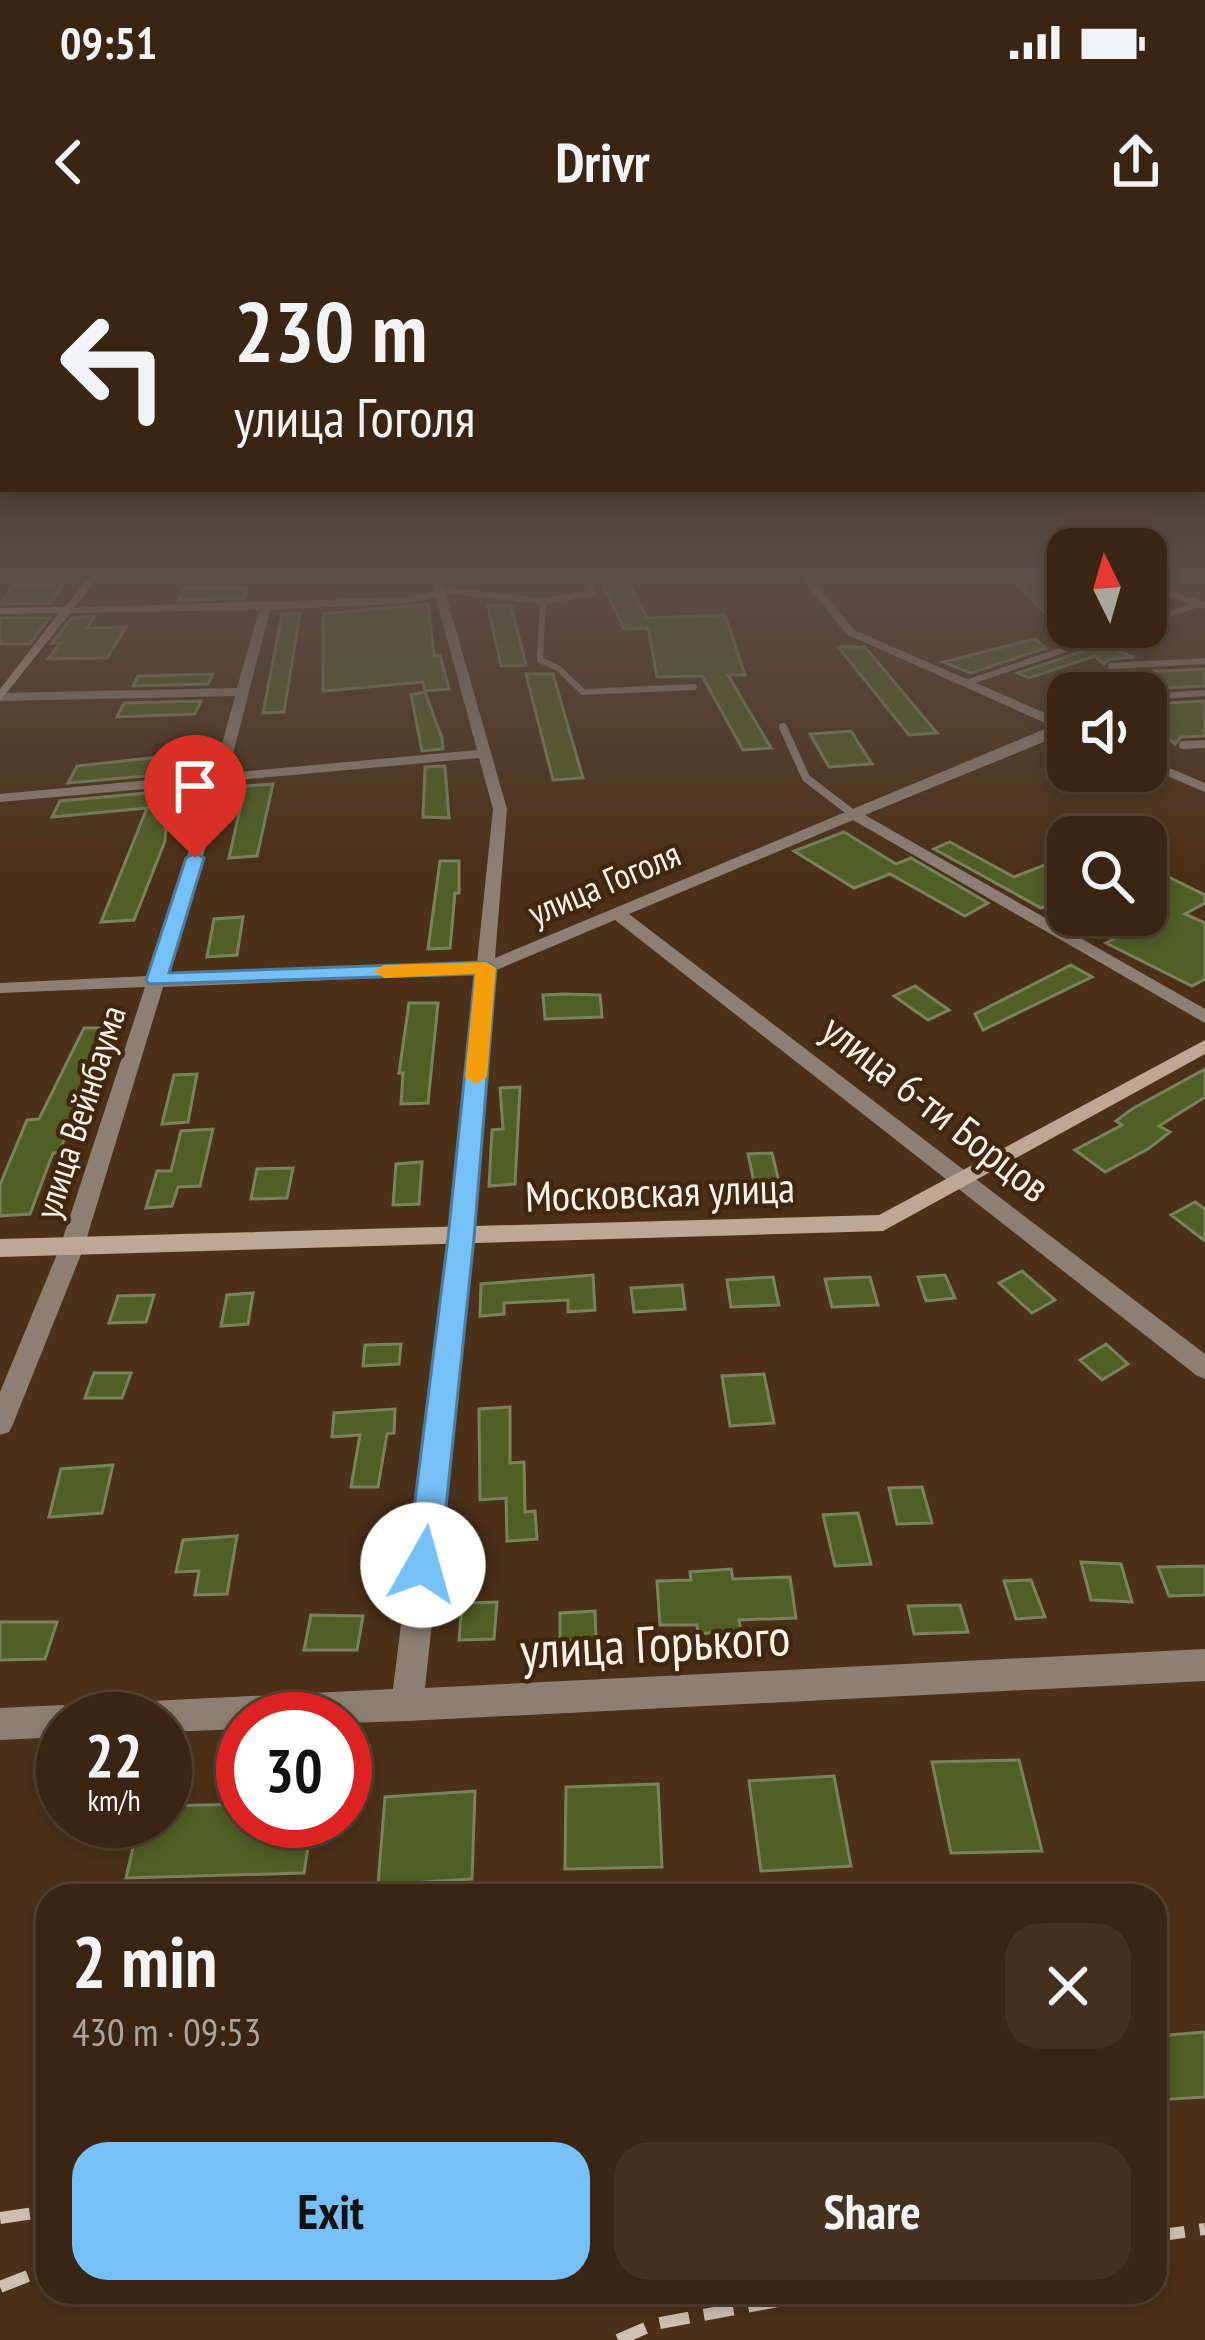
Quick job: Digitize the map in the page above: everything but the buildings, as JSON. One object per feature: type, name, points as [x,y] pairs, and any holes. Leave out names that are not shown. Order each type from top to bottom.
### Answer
[{"type":"street","points":[[0,697],[19,672]]},
{"type":"street","name":"улица Вейнбаума","points":[[0,1424],[72,1247],[220,777],[247,672]]},
{"type":"street","points":[[407,1706],[461,1238],[500,809],[463,672]]},
{"type":"street","points":[[941,672],[1047,719]]},
{"type":"street","points":[[0,697],[241,692]]},
{"type":"street","name":"улица Гоголя","points":[[0,988],[486,968],[1047,735]]},
{"type":"street","points":[[0,798],[486,753]]},
{"type":"street","points":[[1167,771],[1205,788]]},
{"type":"street","points":[[853,814],[1205,1017]]},
{"type":"street","name":"улица 6-ти Борцов","points":[[617,913],[1205,1368]]},
{"type":"street","name":"Московская улица","points":[[0,1249],[883,1223],[1205,1046]]},
{"type":"street","name":"улица Горького","points":[[192,1715],[1205,1666]]},
{"type":"street","points":[[0,1724],[36,1722]]},
{"type":"lane","points":[[559,672],[583,692],[694,688]]},
{"type":"lane","points":[[966,683],[998,672]]},
{"type":"lane","points":[[1167,696],[1205,693]]},
{"type":"lane","points":[[783,727],[806,778],[853,814]]},
{"type":"lane","points":[[1183,746],[1205,744]]},
{"type":"railway","points":[[0,2218],[36,2213]]},
{"type":"railway","points":[[1167,2234],[1205,2229]]},
{"type":"railway","points":[[0,2287],[36,2273]]},
{"type":"railway","points":[[618,2340],[655,2324],[762,2304]]},
{"type":"slow traffic","points":[[384,971],[486,968],[476,1077]]},
{"type":"route","points":[[195,858],[156,980],[486,968],[423,1565]]}]
